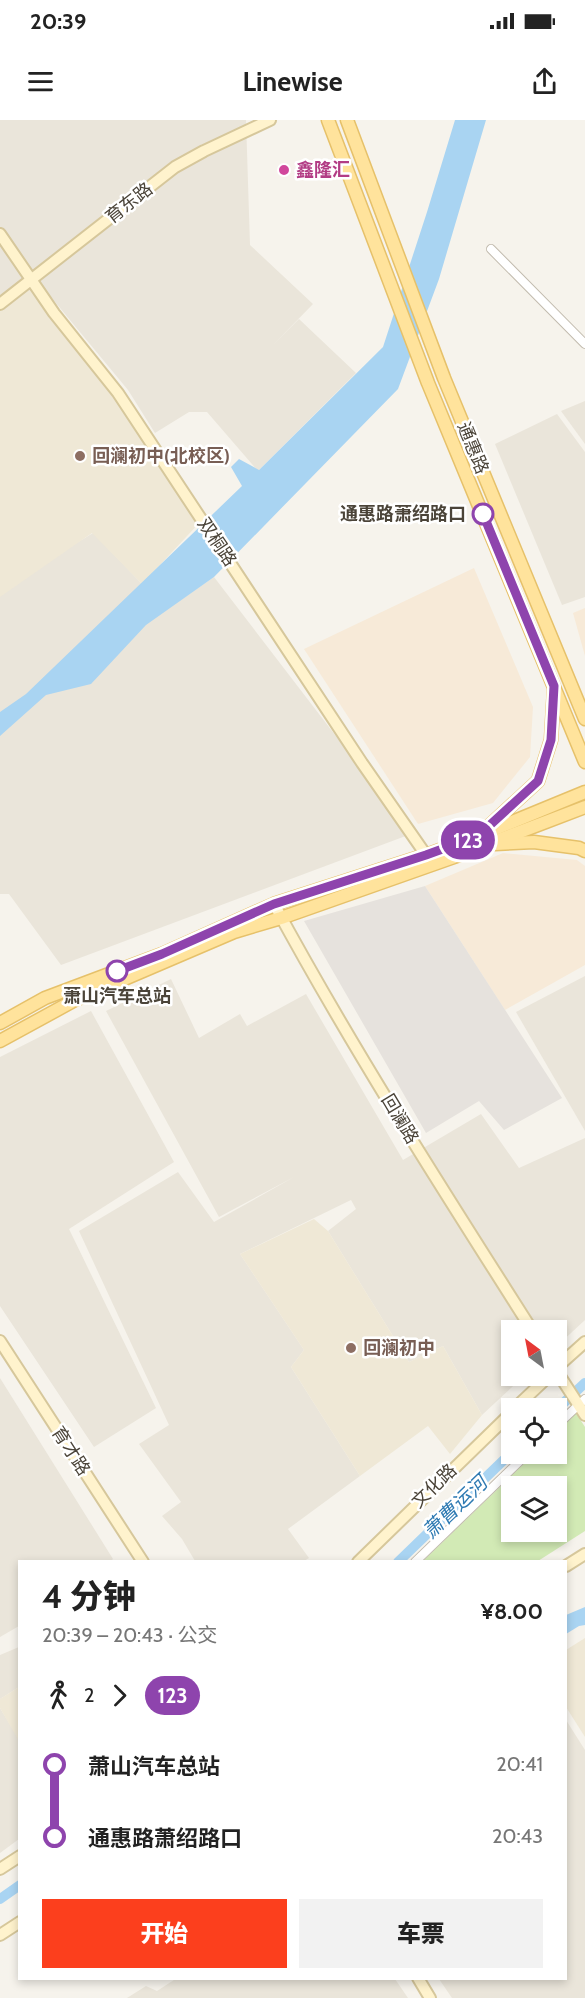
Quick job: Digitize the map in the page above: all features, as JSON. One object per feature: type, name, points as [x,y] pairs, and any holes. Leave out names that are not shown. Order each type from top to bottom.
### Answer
[{"type":"main road","points":[[328,120],[428,383],[585,762]]},
{"type":"main road","name":"通惠路","points":[[347,120],[444,378],[581,704],[585,719]]},
{"type":"main road","points":[[481,840],[538,781],[551,740],[554,686]]},
{"type":"main road","points":[[0,1041],[75,1000],[234,932],[281,918],[454,857],[481,840],[585,792]]},
{"type":"main road","points":[[0,1023],[45,998],[162,954],[274,904],[585,807]]},
{"type":"main road","points":[[481,840],[534,842],[579,848],[585,851]]},
{"type":"street","name":"育东路","points":[[0,304],[175,167],[270,120]]},
{"type":"street","name":"双桐路","points":[[0,234],[54,314],[118,393],[362,763],[426,855]]},
{"type":"street","points":[[491,249],[585,344]]},
{"type":"street","name":"回澜路","points":[[274,904],[385,1095],[526,1320]]},
{"type":"street","name":"育才路","points":[[0,1341],[142,1560]]},
{"type":"street","points":[[567,1359],[585,1342]]},
{"type":"street","points":[[567,1384],[580,1402],[585,1415]]},
{"type":"street","name":"文化路","points":[[526,1398],[538,1386]]},
{"type":"street","points":[[567,1415],[580,1402]]},
{"type":"street","name":"文化路","points":[[360,1560],[501,1422]]},
{"type":"street","points":[[417,1560],[517,1464]]},
{"type":"street","points":[[567,1565],[585,1554]]},
{"type":"street","points":[[0,1869],[18,1857]]},
{"type":"street","points":[[0,1935],[18,1923]]},
{"type":"street","points":[[419,1980],[430,1998]]},
{"type":"shaded area","points":[[0,120],[246,120],[250,245],[313,304],[273,345],[299,319],[356,373],[258,471],[207,412],[189,412],[155,433],[128,390],[7,244],[32,281],[0,304]]},
{"type":"shaded area","name":"回澜初中(北校区)","points":[[32,281],[118,393],[202,520],[142,584],[92,533],[0,597],[0,304]]},
{"type":"shaded area","points":[[585,401],[585,444],[561,411]]},
{"type":"shaded area","points":[[557,414],[585,452],[585,597],[562,605],[495,444]]},
{"type":"shaded area","points":[[93,533],[142,584],[169,608],[214,577],[411,834],[61,965],[9,894],[0,894],[0,590]]},
{"type":"shaded area","points":[[474,568],[533,707],[530,757],[493,803],[418,824],[304,649]]},
{"type":"shaded area","points":[[585,608],[585,656],[573,613]]},
{"type":"shaded area","points":[[503,853],[577,860],[585,866],[585,965],[505,1010],[425,886]]},
{"type":"shaded area","points":[[425,886],[562,1098],[504,1130],[479,1101],[426,1133],[304,921]]},
{"type":"shaded area","points":[[585,976],[585,1131],[516,1012]]},
{"type":"shaded area","points":[[171,979],[199,1038],[240,1014],[247,1026],[306,994],[403,1160],[481,1114],[519,1168],[585,1138],[585,1320],[567,1337],[567,1320],[501,1320],[501,1386],[513,1386],[482,1415],[443,1346],[409,1362],[328,1231],[356,1209],[351,1200],[240,1254],[304,1350],[291,1367],[360,1476],[288,1529],[309,1558],[306,1560],[194,1560],[182,1539],[162,1516],[181,1502],[139,1444],[169,1425],[79,1231],[178,1172],[214,1222],[294,1177],[219,1217],[106,1011]]},
{"type":"shaded area","points":[[91,1011],[174,1162],[69,1229],[156,1408],[94,1447],[0,1306],[0,1057]]},
{"type":"shaded area","name":"回澜初中","points":[[314,1219],[328,1231],[409,1362],[443,1346],[482,1415],[450,1454],[428,1426],[360,1476],[291,1367],[304,1350],[240,1254]]},
{"type":"shaded area","points":[[0,1378],[113,1559],[18,1560],[18,1627],[0,1637]]},
{"type":"shaded area","points":[[585,1638],[585,1737],[567,1709],[567,1649]]},
{"type":"shaded area","points":[[18,1647],[18,1688],[0,1699],[0,1655]]},
{"type":"shaded area","points":[[18,1688],[18,1739],[0,1708],[0,1699]]},
{"type":"shaded area","points":[[0,1708],[18,1738],[18,1840],[0,1853]]},
{"type":"shaded area","points":[[567,1722],[585,1750],[585,1998],[452,1998],[440,1980],[567,1980]]},
{"type":"shaded area","points":[[174,1980],[396,1980],[408,1998],[127,1998],[146,1986],[157,1991]]},
{"type":"green space","points":[[576,1413],[585,1427],[585,1531],[540,1560],[424,1560],[501,1486],[501,1542],[567,1542],[567,1476],[511,1476],[524,1464],[567,1464],[567,1422]]},
{"type":"water","points":[[455,120],[486,120],[439,279],[398,389],[214,577],[146,625],[91,684],[46,695],[0,736],[0,712],[26,694],[242,486],[231,467],[239,459],[259,470],[383,347]]},
{"type":"water","points":[[585,1607],[585,1625],[567,1633],[567,1615]]},
{"type":"waterway","name":"萧曹运河","points":[[567,1400],[585,1383]]},
{"type":"waterway","name":"萧曹运河","points":[[400,1560],[501,1463]]},
{"type":"waterway","name":"萧曹运河","points":[[0,1899],[18,1886]]},
{"type":"bus line","name":"123","points":[[117,971],[162,954],[274,904],[478,836],[538,781],[551,740],[554,686],[483,514]]},
{"type":"place","name":"鑫隆汇","points":[[284,170]]},
{"type":"place","name":"回澜初中(北校区)","points":[[80,456]]},
{"type":"place","name":"通惠路萧绍路口","points":[[483,514]]},
{"type":"place","name":"萧山汽车总站","points":[[117,971]]},
{"type":"place","name":"回澜初中","points":[[351,1348]]}]
